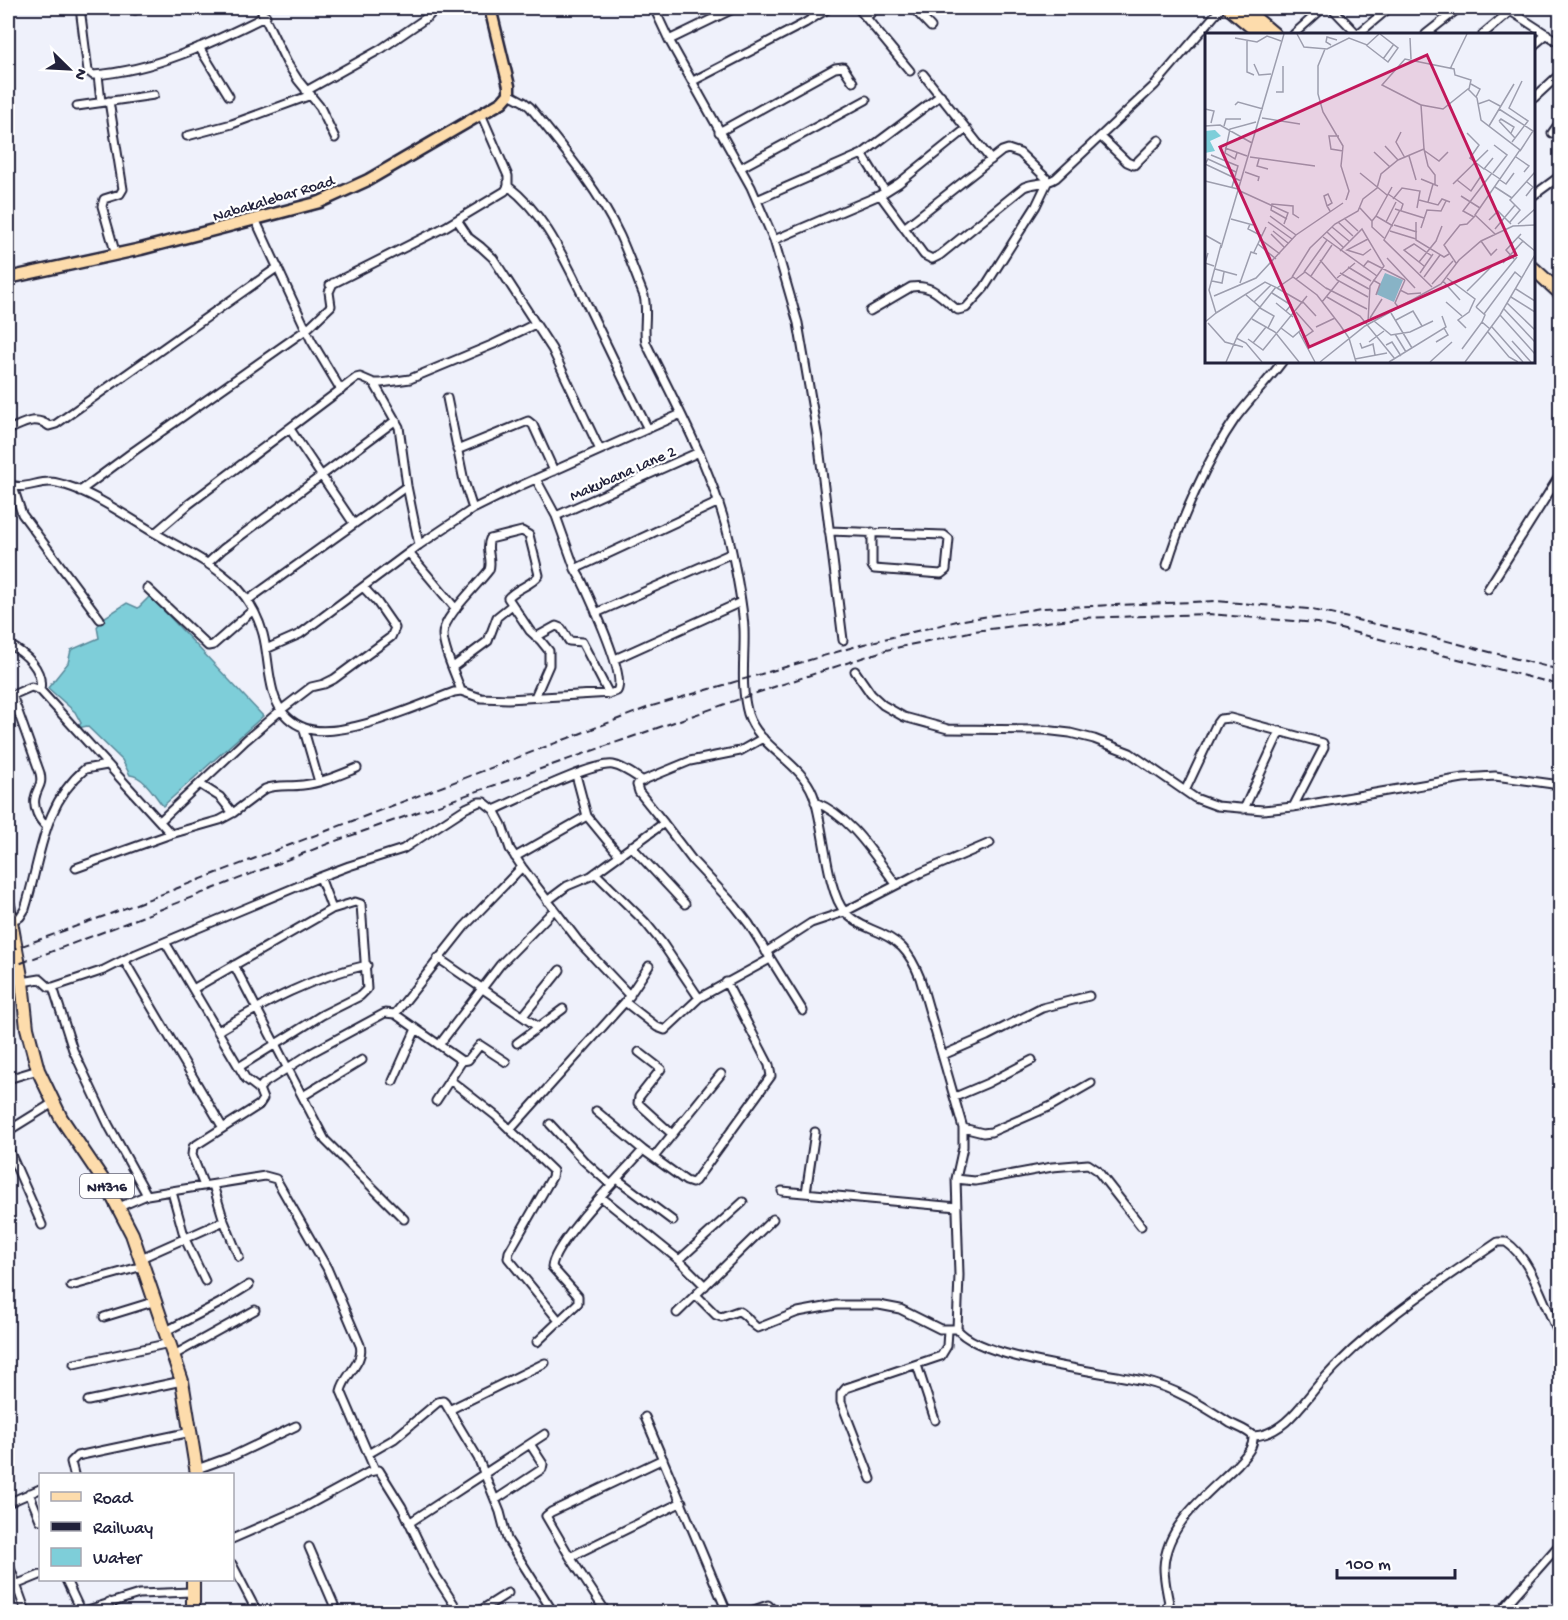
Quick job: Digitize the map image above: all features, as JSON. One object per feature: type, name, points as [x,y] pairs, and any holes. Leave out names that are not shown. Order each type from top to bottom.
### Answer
[{"type":"highway","points":[[1229,8],[1259,33]]},
{"type":"highway","points":[[1242,8],[1273,33]]},
{"type":"highway","points":[[1535,271],[1560,293]]},
{"type":"highway","name":"NH316","points":[[8,904],[22,982],[27,1028],[38,1070],[53,1103],[119,1207],[142,1262],[182,1382],[197,1472]]},
{"type":"highway","points":[[192,1586],[193,1612]]},
{"type":"main road","points":[[490,8],[509,94]]},
{"type":"main road","name":"Nabakalebar Road","points":[[8,278],[116,255],[320,202],[368,180],[502,102],[509,94]]},
{"type":"street","points":[[80,8],[88,71],[93,75],[149,65],[199,47],[266,16]]},
{"type":"street","points":[[260,8],[266,16],[287,63],[325,114],[335,138]]},
{"type":"street","points":[[186,136],[232,124],[309,93],[381,49],[429,16],[436,8]]},
{"type":"street","points":[[654,8],[669,40],[740,168],[774,240],[798,322],[818,439],[843,640]]},
{"type":"street","points":[[669,40],[735,8]]},
{"type":"street","points":[[693,81],[796,28],[829,8]]},
{"type":"street","points":[[858,8],[910,70]]},
{"type":"street","points":[[866,17],[877,8]]},
{"type":"street","points":[[913,8],[931,27]]},
{"type":"street","points":[[862,154],[904,228],[924,255],[932,259],[1024,187],[1047,183],[1056,178],[1155,85],[1221,8]]},
{"type":"street","points":[[1295,33],[1323,8]]},
{"type":"street","points":[[1332,8],[1356,33]]},
{"type":"street","points":[[1358,33],[1389,8]]},
{"type":"street","points":[[1427,33],[1460,8]]},
{"type":"street","points":[[1484,33],[1512,12],[1560,42]]},
{"type":"street","points":[[1535,43],[1547,34]]},
{"type":"street","points":[[199,47],[229,96]]},
{"type":"street","points":[[719,132],[835,68],[843,67],[853,82]]},
{"type":"street","points":[[923,74],[991,160]]},
{"type":"street","points":[[1535,96],[1560,74]]},
{"type":"street","points":[[98,75],[101,102]]},
{"type":"street","points":[[77,106],[154,94]]},
{"type":"street","points":[[509,94],[530,107],[567,152],[600,201],[619,235],[644,296],[646,343],[699,452],[719,502],[732,553],[744,627],[743,670],[748,715],[763,738],[799,772],[808,784],[815,802],[837,900],[844,912],[859,924],[893,939],[906,950],[914,961],[963,1128],[963,1147],[956,1179],[959,1275],[957,1329]]},
{"type":"street","points":[[757,201],[862,154],[941,95]]},
{"type":"street","points":[[740,168],[866,100]]},
{"type":"street","points":[[109,101],[123,189],[120,194],[104,199],[102,207],[116,255]]},
{"type":"street","points":[[80,491],[307,329],[331,306],[330,285],[495,199],[508,186],[508,176],[481,114]]},
{"type":"street","points":[[1552,133],[1560,123]]},
{"type":"street","points":[[774,240],[883,193],[966,129]]},
{"type":"street","points":[[1101,137],[1127,162],[1134,165],[1159,140]]},
{"type":"street","points":[[904,228],[1002,151],[1008,149],[1020,153],[1042,173],[1047,183]]},
{"type":"street","points":[[1535,194],[1560,176]]},
{"type":"street","points":[[870,311],[911,287],[919,285],[932,289],[957,310],[966,308],[992,277],[1036,206],[1047,183]]},
{"type":"street","points":[[508,186],[524,198],[543,221],[564,258],[648,429]]},
{"type":"street","points":[[255,219],[318,352],[341,390]]},
{"type":"street","points":[[457,220],[470,238],[493,258],[535,324],[561,367],[600,450]]},
{"type":"street","points":[[8,430],[34,419],[49,426],[56,424],[278,267]]},
{"type":"street","points":[[154,533],[189,504],[360,377],[374,383],[400,381],[421,375],[535,324]]},
{"type":"street","points":[[1167,564],[1176,533],[1219,444],[1235,419],[1281,363]]},
{"type":"street","points":[[374,383],[396,420],[401,435],[407,486],[419,545]]},
{"type":"street","points":[[447,398],[464,482],[473,509]]},
{"type":"street","points":[[266,649],[300,634],[419,545],[473,509],[681,414]]},
{"type":"street","points":[[208,563],[223,549],[396,420]]},
{"type":"street","points":[[458,450],[528,421],[533,425],[554,471]]},
{"type":"street","points":[[290,429],[354,524]]},
{"type":"street","name":"Makubana Lane 2","points":[[556,516],[699,452]]},
{"type":"street","points":[[1488,590],[1560,475]]},
{"type":"street","points":[[99,619],[22,514],[10,485],[51,482],[80,491],[208,563],[225,575],[248,600],[253,610],[263,636],[273,694],[281,710],[288,718],[309,730],[335,730],[360,726],[454,692],[488,698],[609,694],[620,688],[615,659],[575,569],[556,516],[536,479]]},
{"type":"street","points":[[248,600],[407,486]]},
{"type":"street","points":[[575,569],[719,502]]},
{"type":"street","points":[[461,692],[443,634],[446,620],[489,570],[490,539],[525,531],[529,535],[539,575],[536,580],[508,596],[536,638],[546,646],[550,658],[535,698]]},
{"type":"street","points":[[829,531],[872,532],[944,535],[949,539],[946,570],[941,574],[874,569],[872,566],[872,532]]},
{"type":"street","points":[[409,553],[456,609]]},
{"type":"street","points":[[596,613],[732,553]]},
{"type":"street","points":[[160,821],[281,710],[311,687],[334,679],[393,634],[395,628],[377,602],[363,587]]},
{"type":"street","points":[[147,588],[208,646],[213,645],[253,610]]},
{"type":"street","points":[[615,659],[741,602]]},
{"type":"street","points":[[453,667],[488,641],[497,617],[512,605]]},
{"type":"street","points":[[536,638],[556,626],[561,628],[569,641],[582,642],[609,694]]},
{"type":"street","points":[[8,644],[23,654],[40,674],[42,681],[40,690]]},
{"type":"street","points":[[855,671],[871,694],[883,705],[904,717],[948,729],[1044,730],[1094,739],[1130,753],[1185,791],[1206,803],[1217,806],[1293,807],[1463,778],[1495,776],[1560,785]]},
{"type":"street","points":[[46,826],[39,819],[35,802],[41,779],[10,696],[31,687],[40,690],[171,834]]},
{"type":"street","points":[[1185,791],[1220,719],[1230,718],[1320,741],[1324,745],[1293,807]]},
{"type":"street","points":[[303,727],[319,782]]},
{"type":"street","points":[[1244,808],[1280,731]]},
{"type":"street","points":[[763,738],[740,751],[690,761],[643,781],[637,785],[637,788],[693,861],[749,924],[803,1011]]},
{"type":"street","points":[[10,921],[20,917],[25,909],[46,826],[56,804],[79,774],[91,766],[107,765]]},
{"type":"street","points":[[494,810],[576,775],[611,765],[618,766],[643,781]]},
{"type":"street","points":[[76,868],[171,834],[220,820],[265,789],[319,782],[357,768]]},
{"type":"street","points":[[576,775],[587,816],[619,855]]},
{"type":"street","points":[[201,785],[220,796],[233,813]]},
{"type":"street","points":[[22,982],[40,979],[49,987],[53,987],[104,970],[165,942],[349,866],[403,849],[445,820],[479,802],[488,804],[494,810],[515,857],[580,943],[627,999],[657,1027],[665,1030],[699,998],[770,959]]},
{"type":"street","points":[[815,802],[835,812],[852,827],[896,884]]},
{"type":"street","points":[[515,857],[587,816]]},
{"type":"street","points":[[547,901],[567,886],[595,873],[664,822]]},
{"type":"street","points":[[766,952],[811,923],[844,912],[952,857],[990,843]]},
{"type":"street","points":[[631,846],[685,904]]},
{"type":"street","points":[[395,1014],[464,927],[522,867]]},
{"type":"street","points":[[595,873],[629,904],[651,929],[699,998]]},
{"type":"street","points":[[320,878],[332,909]]},
{"type":"street","points":[[193,989],[332,909],[355,902],[361,904],[367,989],[360,996],[322,1015],[239,1067]]},
{"type":"street","points":[[439,1045],[482,988],[521,942],[554,910]]},
{"type":"street","points":[[165,942],[246,1079],[259,1089],[263,1099],[262,1102],[197,1143],[192,1151],[204,1186]]},
{"type":"street","points":[[438,958],[538,1027]]},
{"type":"street","points":[[124,960],[223,1128]]},
{"type":"street","points":[[234,965],[325,1140],[404,1219]]},
{"type":"street","points":[[218,1031],[256,1008],[313,980],[367,965]]},
{"type":"street","points":[[510,1130],[627,999],[649,966]]},
{"type":"street","points":[[523,1016],[560,970]]},
{"type":"street","points":[[596,1111],[643,1150],[692,1183],[771,1076],[769,1065],[726,982]]},
{"type":"street","points":[[53,987],[73,1050],[109,1126],[147,1195]]},
{"type":"street","points":[[943,1055],[1042,1008],[1089,996]]},
{"type":"street","points":[[517,1043],[563,1009]]},
{"type":"street","points":[[259,1089],[287,1068],[385,1013],[395,1014],[462,1061],[468,1060],[480,1045],[506,1062]]},
{"type":"street","points":[[393,1081],[416,1029]]},
{"type":"street","points":[[639,1052],[661,1070],[639,1098],[638,1103],[672,1134]]},
{"type":"street","points":[[303,1096],[362,1060]]},
{"type":"street","points":[[955,1097],[1032,1060]]},
{"type":"street","points":[[436,1101],[462,1061]]},
{"type":"street","points":[[8,1079],[38,1070]]},
{"type":"street","points":[[654,1157],[721,1074]]},
{"type":"street","points":[[450,1080],[496,1116],[553,1174],[509,1252],[508,1258],[560,1322]]},
{"type":"street","points":[[963,1128],[983,1133],[998,1130],[1051,1106],[1091,1083]]},
{"type":"street","points":[[8,1131],[53,1103]]},
{"type":"street","points":[[550,1124],[584,1161],[674,1221]]},
{"type":"street","points":[[806,1193],[814,1132]]},
{"type":"street","points":[[8,1148],[42,1225]]},
{"type":"street","points":[[537,1342],[576,1307],[579,1300],[578,1296],[554,1271],[551,1263],[568,1236],[643,1150]]},
{"type":"street","points":[[956,1179],[975,1181],[1052,1167],[1088,1164],[1097,1170],[1141,1226]]},
{"type":"street","points":[[119,1207],[147,1195],[265,1176],[271,1176],[280,1184],[327,1268],[362,1351],[344,1382],[341,1392],[375,1470]]},
{"type":"street","points":[[213,1185],[224,1221],[239,1257]]},
{"type":"street","points":[[782,1191],[957,1207]]},
{"type":"street","points":[[171,1192],[185,1239],[205,1281]]},
{"type":"street","points":[[601,1197],[679,1260],[705,1286]]},
{"type":"street","points":[[679,1260],[743,1202]]},
{"type":"street","points":[[677,1313],[773,1220]]},
{"type":"street","points":[[71,1286],[142,1262],[224,1221]]},
{"type":"street","points":[[696,1295],[716,1315],[725,1316],[738,1311],[758,1328],[798,1312],[836,1305],[879,1305],[900,1309],[932,1326],[948,1330],[957,1329],[968,1338],[1000,1352],[1147,1382],[1166,1388],[1188,1398],[1253,1437],[1266,1434],[1284,1423],[1348,1352],[1445,1278],[1498,1242],[1506,1242],[1515,1250],[1539,1286],[1551,1320],[1560,1335]]},
{"type":"street","points":[[170,1343],[220,1303],[249,1285]]},
{"type":"street","points":[[104,1317],[156,1301]]},
{"type":"street","points":[[74,1364],[170,1343],[255,1310]]},
{"type":"street","points":[[871,1479],[841,1402],[841,1394],[846,1388],[935,1359],[945,1353],[948,1330]]},
{"type":"street","points":[[449,1410],[545,1363]]},
{"type":"street","points":[[916,1365],[935,1420]]},
{"type":"street","points":[[88,1401],[182,1382]]},
{"type":"street","points":[[368,1454],[394,1439],[438,1402],[443,1401],[485,1474],[507,1539],[553,1612]]},
{"type":"street","points":[[645,1417],[727,1612]]},
{"type":"street","points":[[197,1472],[296,1426]]},
{"type":"street","points":[[74,1473],[71,1462],[77,1456],[191,1432]]},
{"type":"street","points":[[409,1523],[545,1434]]},
{"type":"street","points":[[1171,1612],[1164,1566],[1168,1547],[1176,1530],[1190,1513],[1244,1457],[1252,1446],[1253,1437]]},
{"type":"street","points":[[495,1500],[542,1469],[543,1464],[530,1444]]},
{"type":"street","points":[[606,1612],[547,1520],[548,1514],[663,1459]]},
{"type":"street","points":[[234,1538],[301,1509],[379,1470],[385,1477],[432,1570],[459,1612]]},
{"type":"street","points":[[8,1503],[39,1489]]},
{"type":"street","points":[[29,1493],[39,1518]]},
{"type":"street","points":[[570,1557],[682,1502]]},
{"type":"street","points":[[1500,1612],[1560,1544]]},
{"type":"street","points":[[309,1547],[337,1612]]},
{"type":"street","points":[[8,1562],[26,1612]]},
{"type":"street","points":[[234,1568],[257,1612]]},
{"type":"street","points":[[8,1588],[39,1575]]},
{"type":"street","points":[[66,1581],[81,1612],[139,1594],[192,1586]]},
{"type":"street","points":[[478,1612],[508,1593]]},
{"type":"street","points":[[109,1602],[113,1612]]},
{"type":"street","points":[[748,1612],[768,1605],[775,1612]]},
{"type":"water","points":[[150,596],[263,716],[163,806],[140,779],[130,775],[122,760],[87,726],[78,728],[81,723],[75,712],[48,688],[68,663],[71,650],[99,638],[97,627],[102,619],[127,603],[138,608]]},
{"type":"railway","points":[[8,951],[652,706],[864,644],[957,621],[1041,608],[1216,601],[1308,609],[1420,634],[1560,670]]},
{"type":"railway","points":[[8,968],[330,843],[771,688],[886,650],[974,631],[1079,618],[1209,614],[1317,623],[1560,685]]}]
